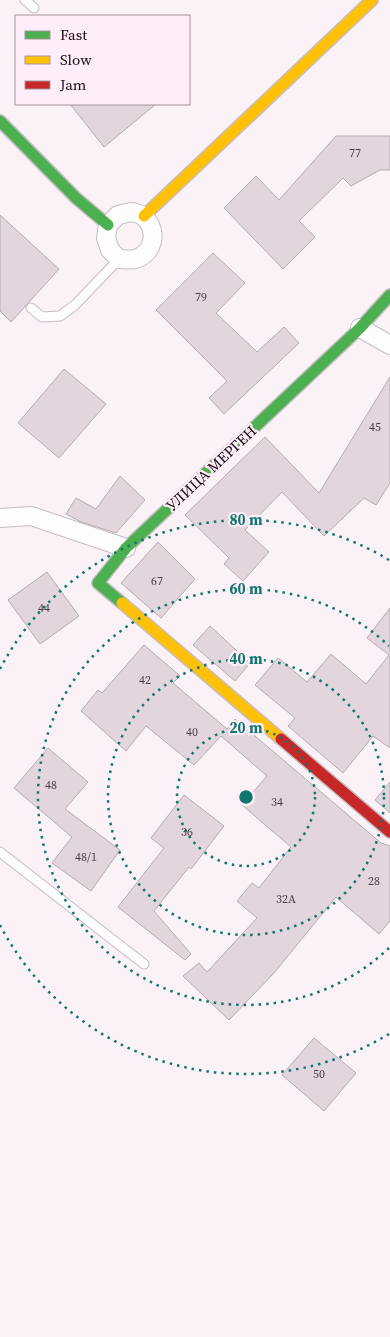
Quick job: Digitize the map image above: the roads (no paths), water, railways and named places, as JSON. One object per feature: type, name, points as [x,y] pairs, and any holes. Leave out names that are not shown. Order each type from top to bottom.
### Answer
[{"type":"street","points":[[144,216],[372,0]]},
{"type":"street","points":[[0,121],[76,198],[108,224]]},
{"type":"street","points":[[131,212],[144,216],[152,227],[153,241],[147,253],[135,259],[119,259],[110,250],[106,238],[108,224],[118,215],[131,212]]},
{"type":"street","name":"УЛИЦА МЕРГЕН","points":[[390,295],[360,328],[126,548],[98,584],[390,832]]},
{"type":"street","points":[[360,328],[390,345]]},
{"type":"street","points":[[0,518],[31,516],[126,548]]},
{"type":"lane","points":[[26,0],[34,8]]},
{"type":"lane","points":[[31,308],[42,316],[60,316],[75,305],[119,259]]},
{"type":"lane","points":[[0,852],[144,964]]}]
